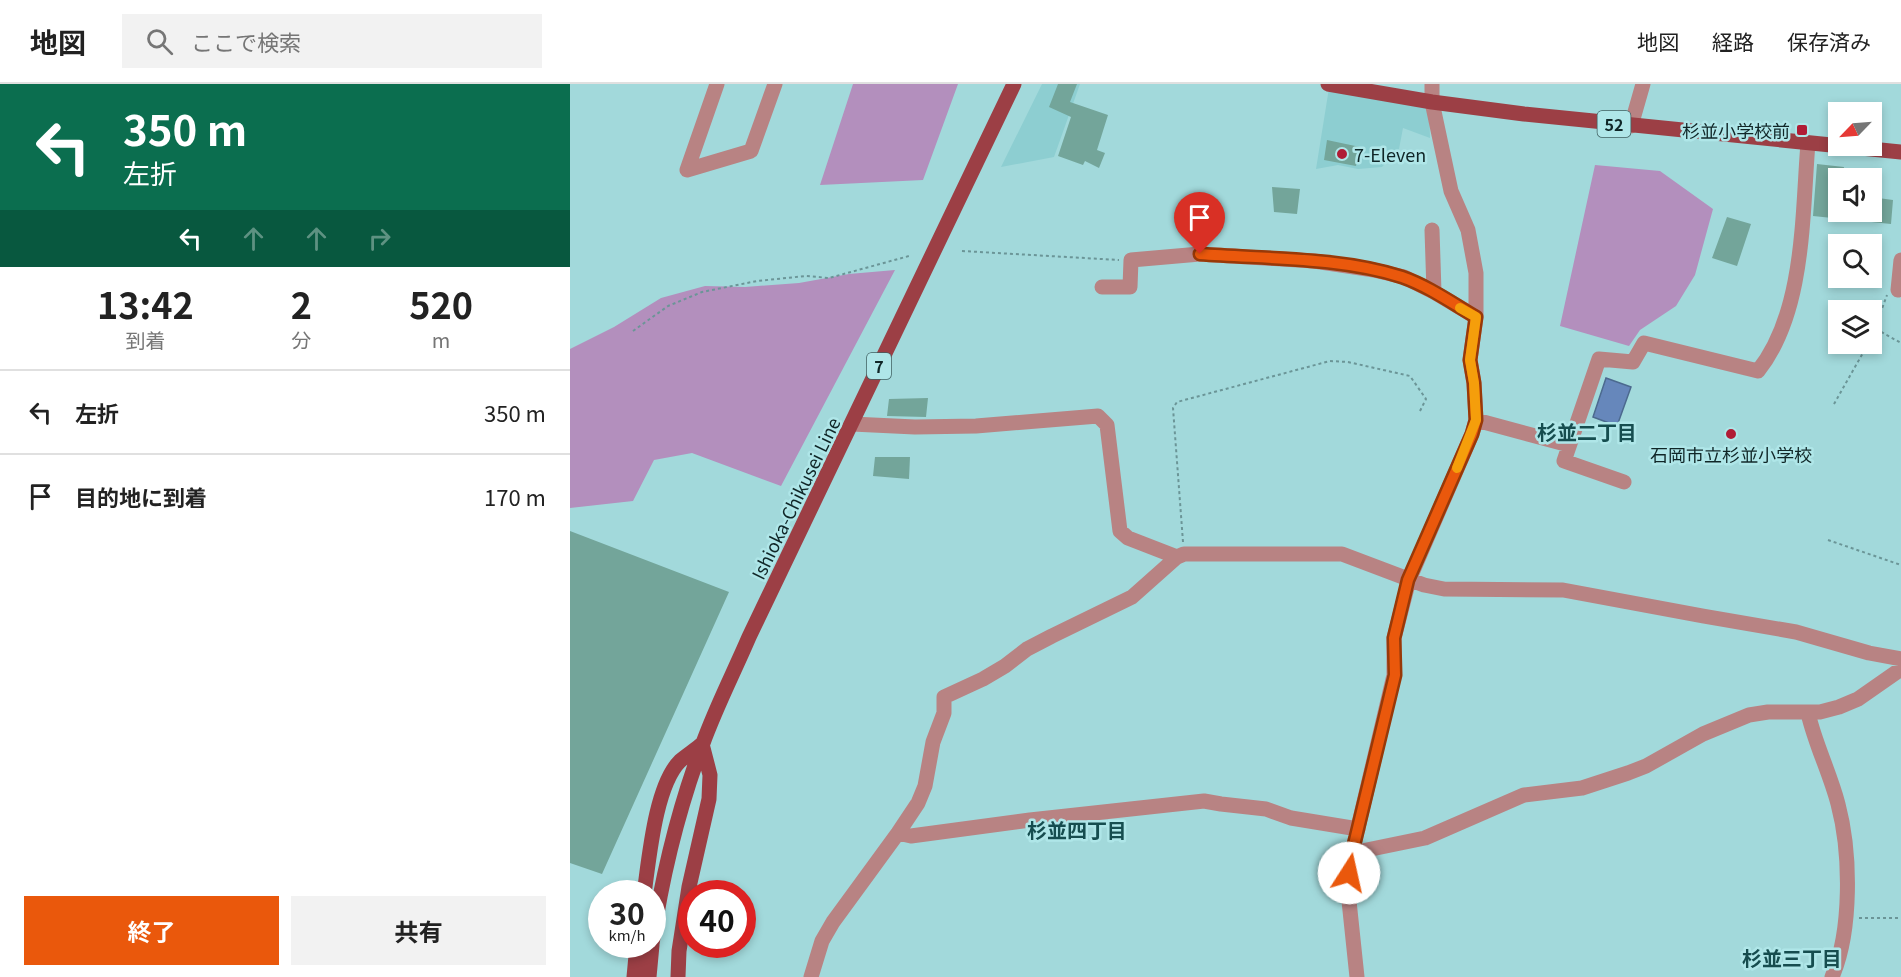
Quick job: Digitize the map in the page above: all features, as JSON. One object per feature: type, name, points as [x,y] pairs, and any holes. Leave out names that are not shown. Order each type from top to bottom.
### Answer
[{"type":"main road","name":"Ishioka-Chikusei Line","points":[[664,880],[702,744],[749,637],[1014,84]]},
{"type":"main road","name":"52","points":[[1328,84],[1432,102],[1631,126],[1901,152]]},
{"type":"main road","points":[[646,880],[651,845],[668,778],[680,762],[702,744],[710,775],[709,799],[689,887],[678,977]]},
{"type":"main road","points":[[634,977],[636,958]]},
{"type":"main road","name":"Ishioka-Chikusei Line","points":[[649,977],[651,958]]},
{"type":"street","points":[[717,84],[687,170],[751,152],[775,84]]},
{"type":"street","points":[[1357,977],[1349,873],[1395,675],[1394,638],[1408,580],[1476,420],[1470,360],[1476,317],[1476,273],[1468,230],[1451,191],[1432,102],[1432,84]]},
{"type":"street","points":[[1631,126],[1643,84]]},
{"type":"street","points":[[1624,482],[1564,462],[1599,359],[1633,362],[1644,343],[1758,371],[1769,356],[1787,311],[1797,269],[1808,143]]},
{"type":"street","points":[[1432,230],[1434,292]]},
{"type":"street","points":[[1101,287],[1130,287],[1131,260],[1200,254],[1314,261],[1374,270],[1404,278],[1434,292],[1476,317]]},
{"type":"street","points":[[1897,289],[1901,260]]},
{"type":"street","points":[[852,424],[976,426],[1098,416],[1107,425],[1120,531],[1128,538],[1180,556],[1342,554],[1365,561],[1408,580],[1444,589],[1563,590],[1796,632],[1869,653],[1901,659]]},
{"type":"street","points":[[1476,420],[1569,445]]},
{"type":"street","points":[[811,977],[822,940],[833,922],[918,803],[925,786],[933,742],[944,713],[944,697],[983,679],[1027,649],[1132,597],[1180,556]]},
{"type":"street","points":[[1352,853],[1425,838],[1524,795],[1582,788],[1628,773],[1646,766],[1728,722],[1749,715],[1768,712],[1808,713],[1839,707],[1857,699],[1901,669]]},
{"type":"street","points":[[1808,713],[1812,731],[1832,783],[1842,822],[1846,853],[1847,918],[1843,943],[1832,977]]},
{"type":"street","points":[[898,833],[911,836],[1204,801],[1266,808],[1291,818],[1358,829]]},
{"type":"path","points":[[962,251],[1131,260]]},
{"type":"path","points":[[633,331],[668,306],[702,292],[757,281],[806,276],[829,278],[909,256]]},
{"type":"path","points":[[1882,310],[1885,300],[1897,289]]},
{"type":"path","points":[[1882,332],[1901,343]]},
{"type":"path","points":[[1834,404],[1862,354]]},
{"type":"path","points":[[1180,556],[1173,408],[1177,402],[1330,361],[1410,376],[1426,399],[1420,411]]},
{"type":"path","points":[[1828,540],[1901,565]]},
{"type":"path","points":[[1847,918],[1901,918]]},
{"type":"shaded area","points":[[853,84],[958,84],[923,180],[820,185]]},
{"type":"shaded area","points":[[1042,84],[1080,84],[1054,157],[1001,167]]},
{"type":"shaded area","points":[[1329,88],[1429,105],[1430,138],[1403,128],[1399,149],[1382,167],[1358,169],[1338,165],[1316,169]]},
{"type":"shaded area","points":[[1595,165],[1660,171],[1713,209],[1695,275],[1676,306],[1640,330],[1629,346],[1560,326]]},
{"type":"shaded area","points":[[895,270],[781,486],[692,453],[654,460],[633,501],[570,508],[570,349],[614,327],[661,298],[705,286],[745,287],[799,283],[849,274]]},
{"type":"shaded area","points":[[1606,378],[1631,387],[1617,426],[1593,417]]},
{"type":"building","points":[[1058,84],[1077,84],[1070,102],[1108,115],[1097,150],[1105,153],[1099,168],[1085,161],[1083,165],[1058,156],[1071,117],[1049,107]]},
{"type":"building","name":"7-Eleven","points":[[1327,140],[1360,147],[1356,166],[1324,160]]},
{"type":"building","points":[[1817,164],[1844,167],[1828,168],[1828,218],[1813,216]]},
{"type":"building","points":[[1272,187],[1300,189],[1297,214],[1274,212]]},
{"type":"building","points":[[1882,199],[1893,200],[1891,224],[1872,222],[1882,222]]},
{"type":"building","points":[[1727,217],[1751,224],[1737,266],[1712,258]]},
{"type":"building","points":[[928,398],[926,417],[887,416],[889,399]]},
{"type":"building","points":[[875,457],[910,457],[909,479],[873,476]]},
{"type":"building","points":[[570,531],[729,592],[602,874],[570,863]]},
{"type":"slow traffic","points":[[1457,468],[1476,420],[1470,360],[1476,317],[1460,308]]},
{"type":"place","name":"杉並小学校前","points":[[1802,130]]},
{"type":"place","name":"7-Eleven","points":[[1342,154]]},
{"type":"place","name":"石岡市立杉並小学校","points":[[1731,434]]},
{"type":"district","name":"杉並二丁目","points":[[1587,431]]},
{"type":"district","name":"杉並四丁目","points":[[1077,829]]},
{"type":"district","name":"杉並三丁目","points":[[1792,957]]},
{"type":"route","points":[[1200,254],[1314,261],[1374,270],[1404,278],[1434,292],[1476,317],[1470,360],[1476,420],[1408,580],[1394,638],[1395,675],[1349,873]]}]
